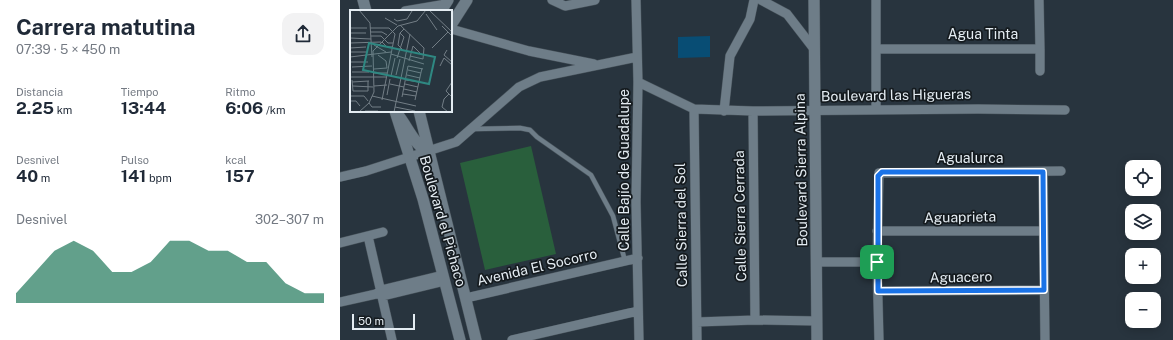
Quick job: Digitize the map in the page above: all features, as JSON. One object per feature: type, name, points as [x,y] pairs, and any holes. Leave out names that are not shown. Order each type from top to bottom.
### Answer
[{"type":"street","points":[[363,0],[366,10]]},
{"type":"street","points":[[452,23],[467,0]]},
{"type":"street","points":[[552,0],[565,6],[595,0]]},
{"type":"street","name":"Calle Bajío de Guadalupe","points":[[636,0],[638,82],[636,202],[639,340]]},
{"type":"street","points":[[724,110],[730,56],[750,19],[754,0]]},
{"type":"street","points":[[761,0],[787,14],[814,49]]},
{"type":"street","name":"Boulevard Sierra Alpina","points":[[814,0],[817,340]]},
{"type":"street","points":[[876,0],[876,110]]},
{"type":"street","points":[[1039,0],[1040,71]]},
{"type":"street","points":[[416,10],[445,5]]},
{"type":"street","points":[[452,29],[529,52],[599,65]]},
{"type":"street","name":"Agua Tinta","points":[[876,49],[1040,48]]},
{"type":"street","points":[[340,177],[366,171],[456,142],[473,129],[519,87],[540,77],[637,57]]},
{"type":"street","name":"Boulevard las Higueras","points":[[638,82],[694,109],[753,111],[978,108],[1065,110]]},
{"type":"street","name":"Calle Sierra del Sol","points":[[694,109],[697,340]]},
{"type":"street","name":"Calle Sierra Cerrada","points":[[753,111],[755,320]]},
{"type":"street","name":"Boulevard el Pichaco","points":[[395,112],[410,156],[460,340]]},
{"type":"street","points":[[396,112],[412,133],[418,146],[428,151]]},
{"type":"street","name":"Boulevard el Pichaco","points":[[419,112],[476,340]]},
{"type":"street","name":"Agualurca","points":[[878,231],[879,173],[1061,171]]},
{"type":"street","points":[[1043,172],[1045,340]]},
{"type":"street","points":[[878,231],[877,262],[879,340]]},
{"type":"street","name":"Aguaprieta","points":[[878,231],[1043,231]]},
{"type":"street","points":[[340,243],[383,232]]},
{"type":"street","points":[[368,236],[392,340]]},
{"type":"street","name":"Avenida El Socorro","points":[[466,298],[638,258]]},
{"type":"street","points":[[816,262],[877,262]]},
{"type":"street","points":[[340,302],[444,278]]},
{"type":"street","name":"Aguacero","points":[[878,291],[1044,290]]},
{"type":"street","points":[[512,340],[638,310]]},
{"type":"street","points":[[697,322],[755,320],[817,321]]},
{"type":"lane","points":[[473,129],[520,128],[530,130],[537,137],[591,175],[613,216],[625,260]]},
{"type":"green space","points":[[531,146],[556,254],[485,270],[460,163]]},
{"type":"building","points":[[710,36],[710,57],[678,58],[678,37]]},
{"type":"route","points":[[1043,172],[1044,290],[928,292],[878,291],[877,262],[879,173],[1043,172]]}]
